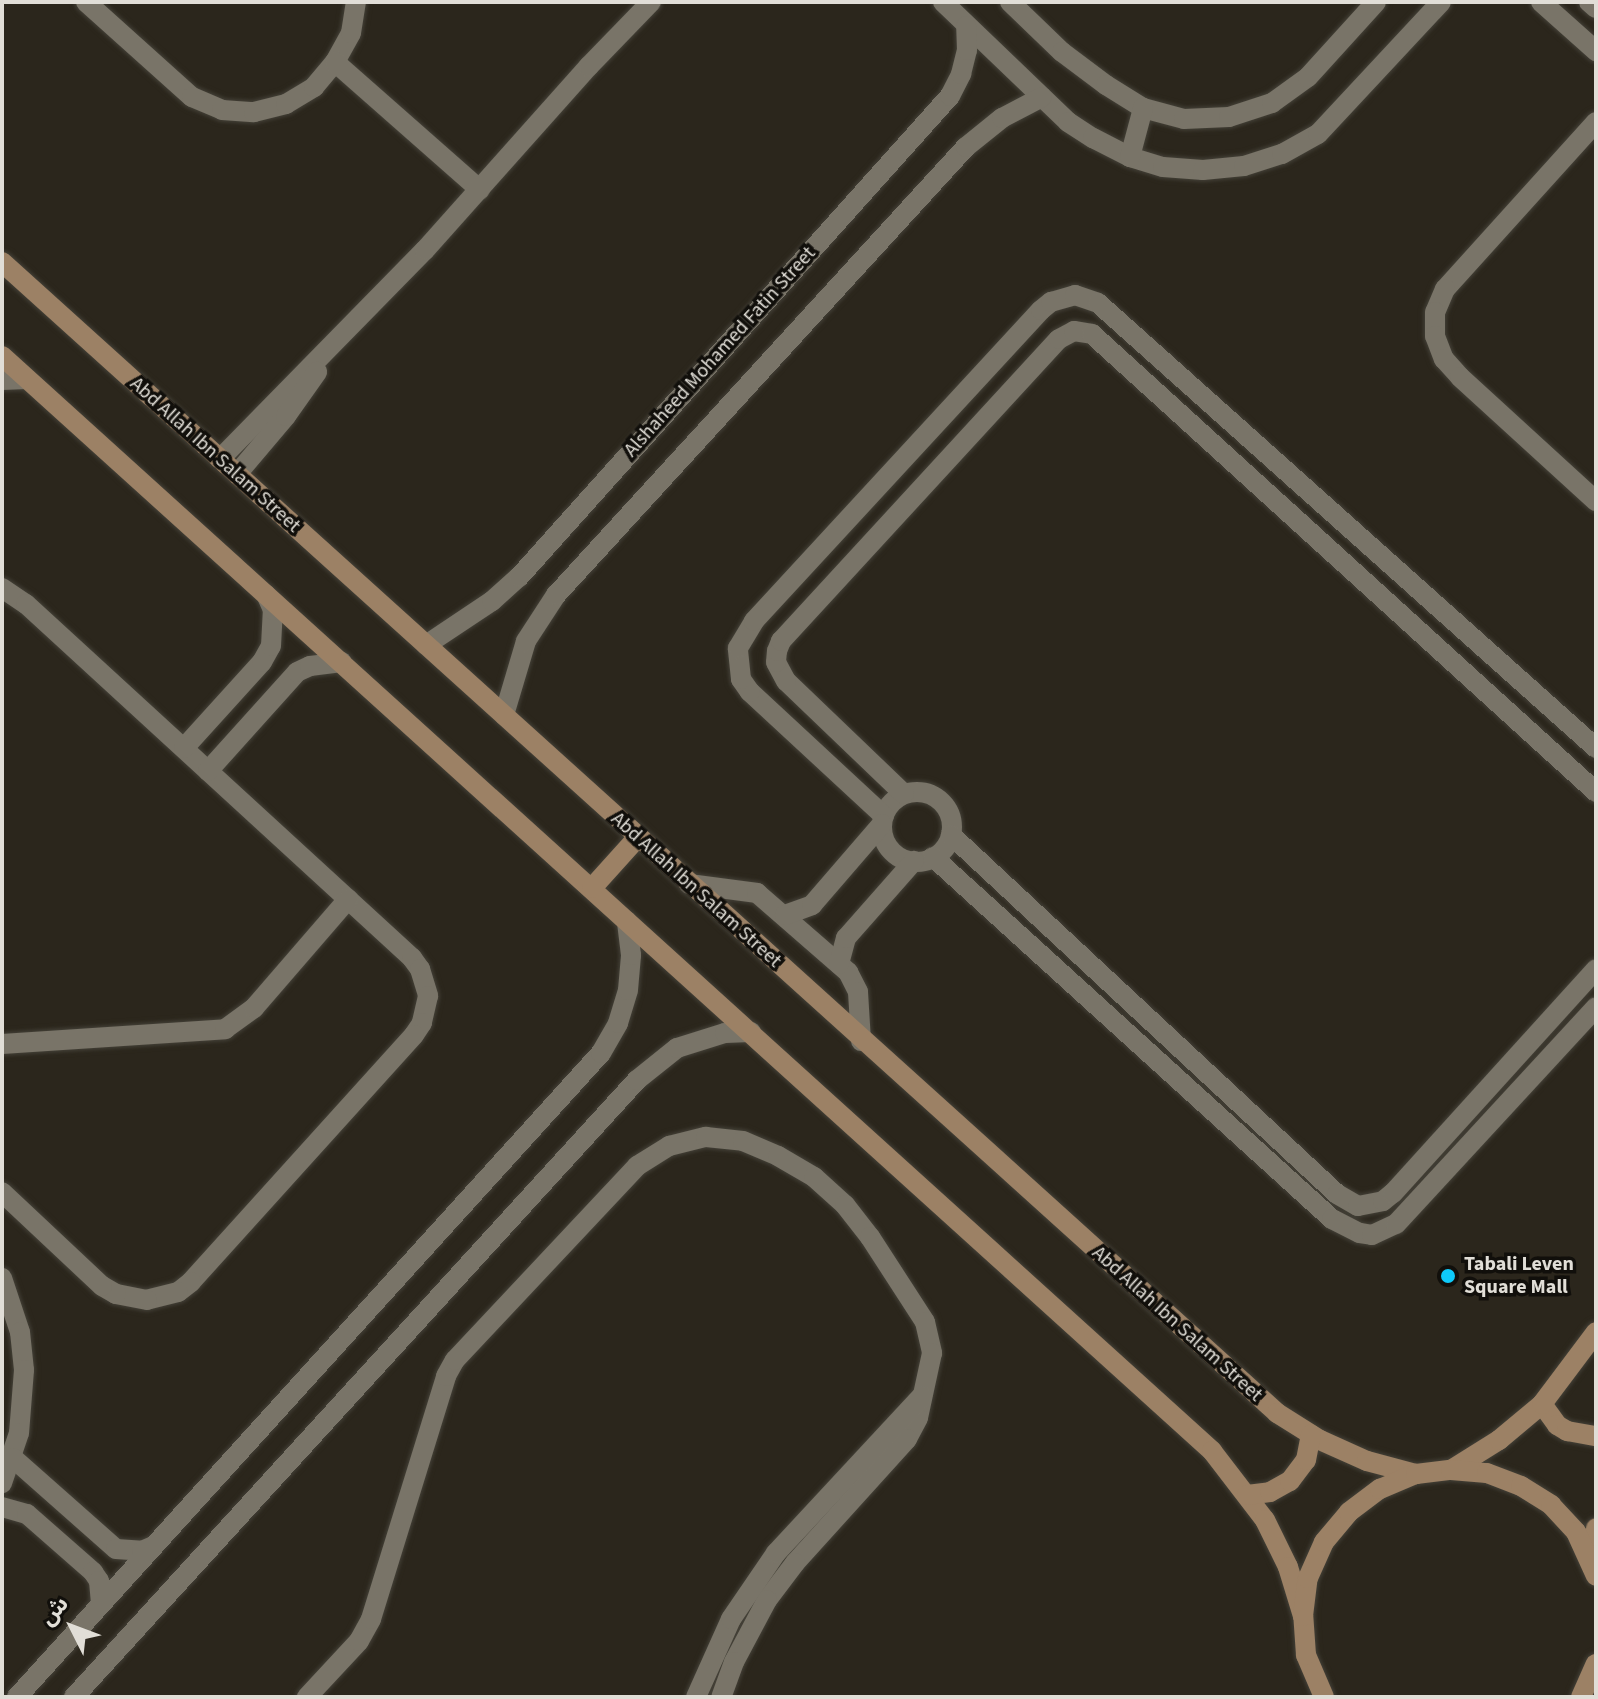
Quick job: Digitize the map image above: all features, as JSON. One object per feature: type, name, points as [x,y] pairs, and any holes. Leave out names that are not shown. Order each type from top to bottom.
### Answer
[{"type":"main road","name":"Abd Allah Ibn Salam Street","points":[[2,262],[861,1041],[1277,1413],[1311,1434],[1367,1461],[1416,1474]]},
{"type":"main road","points":[[2,356],[1212,1451],[1265,1520],[1288,1567],[1303,1616]]},
{"type":"main road","points":[[592,888],[638,837]]},
{"type":"main road","points":[[1451,1470],[1499,1440],[1542,1404],[1596,1332]]},
{"type":"main road","points":[[1542,1404],[1548,1415],[1567,1431],[1596,1436]]},
{"type":"main road","points":[[1247,1495],[1270,1492],[1290,1481],[1306,1460],[1311,1434]]},
{"type":"main road","points":[[1307,1697],[1303,1616],[1308,1578],[1324,1542],[1349,1512],[1370,1496],[1416,1474],[1451,1470],[1487,1473],[1531,1492],[1551,1505],[1576,1532],[1594,1570]]},
{"type":"main road","points":[[1594,1570],[1596,1528]]},
{"type":"main road","points":[[1306,1655],[1324,1697]]},
{"type":"main road","points":[[1581,1697],[1596,1668]]},
{"type":"street","points":[[86,2],[192,97],[222,110],[254,112],[286,104],[314,87],[335,62],[351,33],[356,2]]},
{"type":"street","points":[[220,459],[270,404],[329,351],[651,2]]},
{"type":"street","points":[[943,2],[1068,122],[1130,157],[1163,167],[1203,170],[1244,166],[1282,154],[1318,134],[1441,2]]},
{"type":"street","points":[[1010,2],[1062,52],[1143,108],[1184,119],[1229,117],[1272,103],[1308,77],[1376,2]]},
{"type":"street","points":[[1541,2],[1596,51]]},
{"type":"street","points":[[1589,2],[1596,8]]},
{"type":"street","name":"Alshaheed Mohamed Fatin Street","points":[[426,645],[492,601],[519,577],[950,96],[961,74],[967,50],[966,26]]},
{"type":"street","points":[[335,62],[480,190]]},
{"type":"street","name":"Alshaheed Mohamed Fatin Street","points":[[504,715],[526,641],[556,595],[966,147],[1002,118],[1042,97]]},
{"type":"street","points":[[1130,157],[1143,108]]},
{"type":"street","points":[[1596,122],[1445,289],[1435,312],[1435,336],[1444,359],[1460,377],[1596,501]]},
{"type":"street","points":[[1596,748],[1098,303],[1087,297],[1062,296],[1041,310],[744,633],[738,664],[750,692],[883,820],[887,845],[904,859],[924,859],[1231,1111],[1347,1202],[1358,1206],[1383,1201],[1596,969]]},
{"type":"street","points":[[904,794],[786,681],[776,662],[781,641],[1059,339],[1074,331],[1092,334],[1596,792]]},
{"type":"street","points":[[237,474],[286,416],[329,351]]},
{"type":"street","points":[[2,380],[27,379]]},
{"type":"street","points":[[915,445],[940,468]]},
{"type":"street","points":[[873,490],[899,513]]},
{"type":"street","points":[[2,588],[17,595],[348,899],[420,969],[428,996],[422,1023],[191,1282],[178,1292],[147,1300],[116,1294],[102,1286],[2,1192]]},
{"type":"street","points":[[184,748],[262,662],[271,646],[274,619],[266,594]]},
{"type":"street","points":[[1418,630],[1438,608]]},
{"type":"street","points":[[208,771],[297,672],[310,666],[342,662]]},
{"type":"street","points":[[785,915],[812,905],[883,820],[888,807],[904,794],[926,793],[944,804],[949,814],[951,835],[1231,1111],[1332,1219],[1360,1233],[1372,1235],[1396,1224],[1596,1007]]},
{"type":"street","points":[[839,964],[846,938],[951,835]]},
{"type":"street","points":[[689,884],[757,893],[848,972],[858,992],[861,1041]]},
{"type":"street","points":[[2,1044],[225,1029],[254,1008],[348,899]]},
{"type":"street","points":[[17,1697],[601,1053],[618,1023],[628,990],[631,955],[627,921]]},
{"type":"street","points":[[74,1697],[655,1062],[689,1043],[725,1033],[751,1032]]},
{"type":"street","points":[[307,1697],[359,1641],[371,1619],[446,1376],[455,1360],[637,1166],[669,1146],[706,1137],[743,1141],[814,1177],[845,1205],[870,1237],[925,1322],[932,1353],[918,1418],[907,1439],[795,1563],[751,1626],[721,1697]]},
{"type":"street","points":[[2,1278],[20,1332],[24,1370],[13,1458],[2,1483]]},
{"type":"street","points":[[696,1697],[731,1619],[776,1553],[865,1453],[922,1396]]},
{"type":"street","points":[[13,1458],[116,1549],[142,1551],[153,1546]]},
{"type":"street","points":[[37,1523],[58,1500]]},
{"type":"street","points":[[2,1507],[16,1509],[37,1523],[93,1572],[99,1581],[101,1604]]},
{"type":"street","points":[[731,1619],[751,1626]]},
{"type":"place","name":"Tabali Leven Square Mall","points":[[1448,1276]]}]
